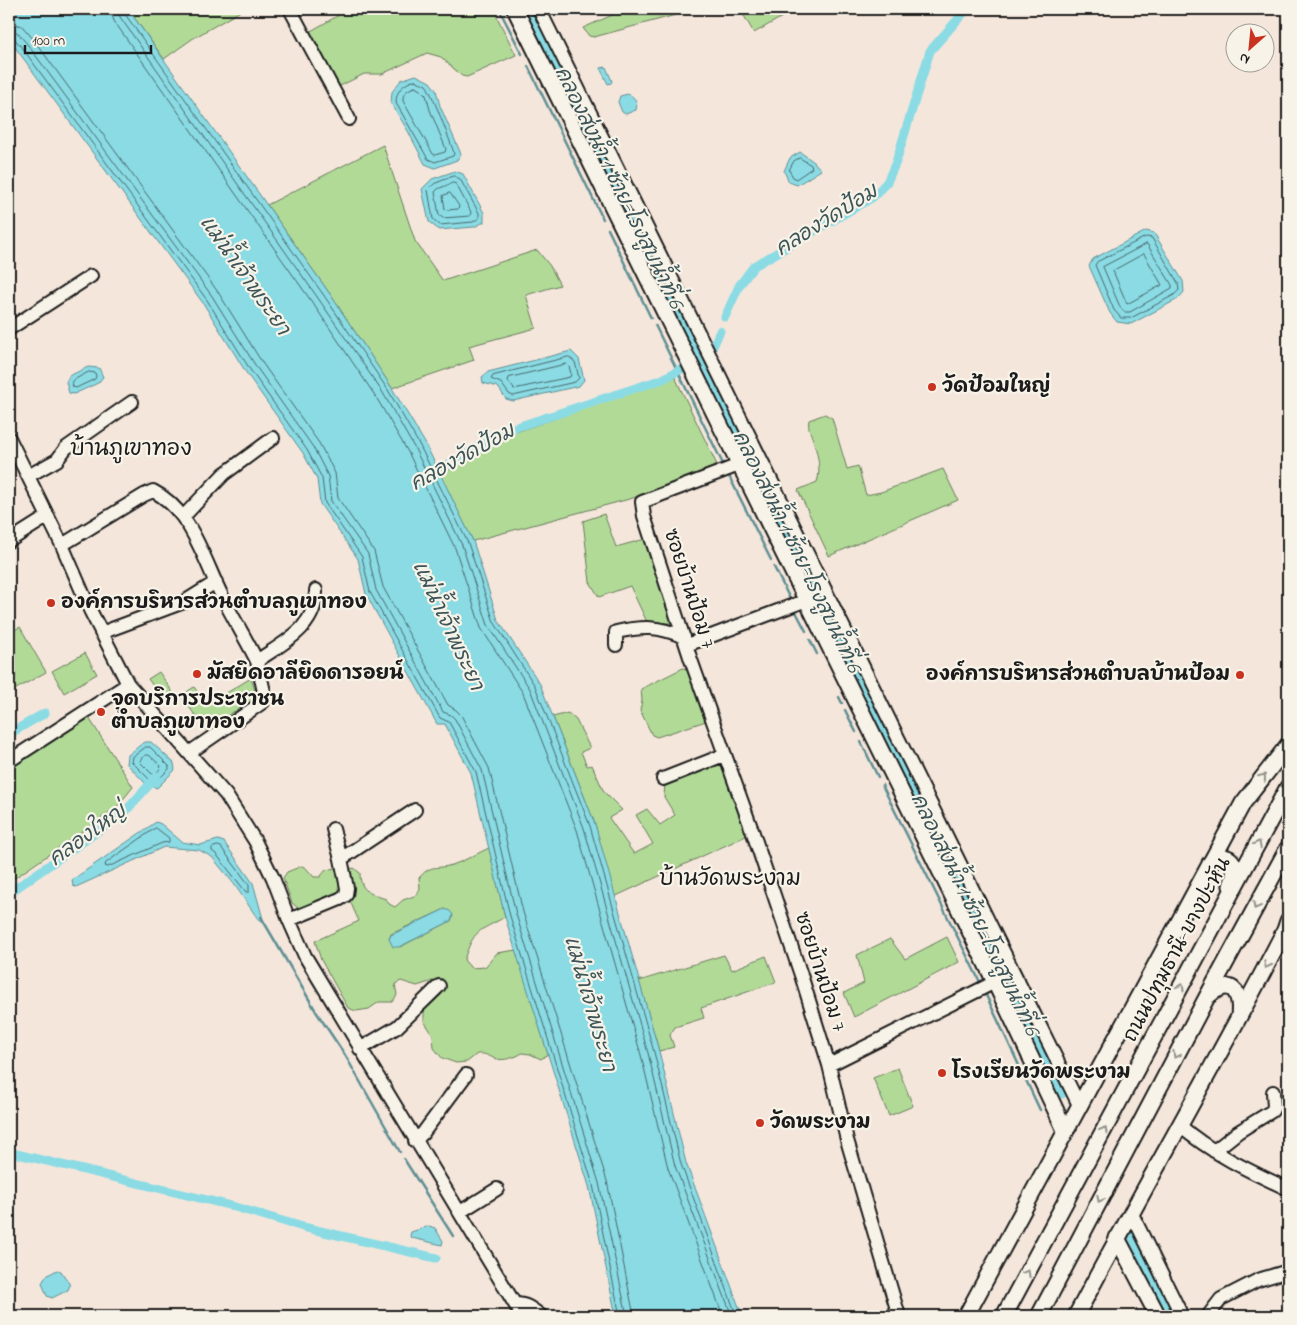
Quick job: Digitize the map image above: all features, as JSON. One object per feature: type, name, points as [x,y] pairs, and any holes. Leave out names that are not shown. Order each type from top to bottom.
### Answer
[{"type":"main road","points":[[515,9],[604,163],[736,433],[739,465],[807,600],[1065,1130]]},
{"type":"main road","points":[[966,1316],[1243,804],[1288,745]]},
{"type":"main road","name":"ถนนปทุมธานี-บางปะหัน","points":[[1004,1316],[1288,787]]},
{"type":"main road","points":[[1039,1316],[1207,997],[1288,848]]},
{"type":"main road","points":[[1210,863],[1216,858],[1225,857],[1234,864],[1229,897]]},
{"type":"main road","points":[[1076,1316],[1131,1212],[1238,1022],[1288,922]]},
{"type":"main road","points":[[1207,997],[1222,987],[1231,988],[1236,991],[1240,1000],[1238,1022]]},
{"type":"main road","points":[[1117,1238],[1158,1316]]},
{"type":"street","points":[[290,9],[349,119]]},
{"type":"street","points":[[539,9],[604,163],[736,433],[1079,1105]]},
{"type":"street","points":[[9,328],[91,276]]},
{"type":"street","points":[[28,476],[57,460],[66,448],[132,402]]},
{"type":"street","points":[[9,438],[62,545],[101,633],[128,684],[226,795],[255,841],[273,878],[288,920],[305,956],[522,1316]]},
{"type":"street","points":[[184,517],[224,474],[273,438]]},
{"type":"street","name":"ซอยบ้านป้อม 7","points":[[739,465],[642,502],[644,516],[691,660],[802,975],[829,1065],[847,1140],[899,1316]]},
{"type":"street","points":[[62,545],[153,491],[184,517],[257,661],[265,696],[263,702],[189,753]]},
{"type":"street","points":[[9,541],[47,517]]},
{"type":"street","points":[[101,633],[184,602],[216,582]]},
{"type":"street","points":[[257,661],[307,623],[316,602],[316,590]]},
{"type":"street","points":[[616,645],[616,632],[642,627],[668,630],[686,641],[807,600]]},
{"type":"street","points":[[9,761],[128,684]]},
{"type":"street","points":[[663,779],[724,755]]},
{"type":"street","points":[[341,859],[415,810]]},
{"type":"street","points":[[288,920],[346,895],[347,888],[333,829]]},
{"type":"street","points":[[829,1065],[994,982]]},
{"type":"street","points":[[360,1049],[397,1027],[439,986]]},
{"type":"street","points":[[415,1141],[466,1075]]},
{"type":"street","points":[[1214,1151],[1238,1132],[1272,1111],[1274,1107],[1274,1092]]},
{"type":"street","points":[[1179,1125],[1197,1141],[1214,1151],[1288,1189]]},
{"type":"street","points":[[460,1212],[497,1188]]},
{"type":"street","points":[[1131,1212],[1182,1316]]},
{"type":"street","points":[[1208,1316],[1221,1299],[1258,1280],[1288,1271]]},
{"type":"street","points":[[516,1304],[529,1307],[541,1316]]},
{"type":"green space","points":[[128,9],[244,9],[192,39],[164,59]]},
{"type":"green space","points":[[336,9],[473,9],[476,15],[493,9],[516,55],[467,77],[462,76],[441,57],[427,53],[382,74],[364,74],[338,87],[309,32],[339,15]]},
{"type":"green space","points":[[626,9],[698,9],[594,37],[589,36],[583,28]]},
{"type":"green space","points":[[740,9],[796,9],[754,33]]},
{"type":"green space","points":[[383,145],[415,241],[443,281],[537,250],[550,266],[560,285],[526,295],[536,328],[469,346],[474,360],[392,388],[330,294],[267,205]]},
{"type":"green space","points":[[675,377],[718,467],[633,498],[473,541],[440,475],[510,434]]},
{"type":"green space","points":[[825,414],[832,418],[847,469],[858,466],[866,495],[881,492],[943,469],[958,500],[829,556],[798,490],[817,482],[819,473],[818,462],[809,429],[809,420]]},
{"type":"green space","points":[[604,514],[616,547],[645,539],[672,620],[670,623],[647,622],[630,586],[599,597],[590,582],[583,521]]},
{"type":"green space","points":[[20,627],[46,672],[9,693],[9,633]]},
{"type":"green space","points":[[85,653],[97,674],[64,693],[52,671]]},
{"type":"green space","points":[[683,668],[689,670],[706,721],[657,737],[652,735],[640,710],[642,701],[641,689]]},
{"type":"green space","points":[[159,672],[176,697],[166,704],[148,679]]},
{"type":"green space","points":[[251,678],[258,700],[233,712],[206,730],[181,696],[194,687],[207,705]]},
{"type":"green space","points":[[568,713],[576,720],[590,748],[581,752],[587,766],[592,765],[604,792],[622,810],[609,818],[634,854],[653,844],[636,815],[647,809],[660,825],[675,815],[664,797],[665,783],[720,761],[748,835],[614,897],[595,824],[553,717]]},
{"type":"green space","points":[[89,718],[133,787],[116,808],[9,882],[9,767]]},
{"type":"green space","points":[[489,848],[505,917],[478,932],[471,942],[464,960],[471,968],[485,967],[497,953],[516,950],[548,1054],[541,1059],[522,1053],[514,1057],[497,1059],[484,1054],[477,1054],[467,1062],[456,1063],[442,1058],[434,1048],[433,1035],[424,1021],[424,1011],[441,995],[443,988],[436,980],[417,986],[401,981],[395,984],[397,995],[392,1002],[379,1002],[369,1009],[356,1011],[348,1008],[321,960],[315,941],[359,921],[347,889],[350,869],[354,868],[360,873],[360,879],[367,891],[386,899],[389,904],[395,907],[403,900],[417,895],[420,888],[419,878],[426,871],[432,868],[453,865]],"holes":[[[445,909],[453,915],[451,921],[400,947],[389,939],[391,934]]]},
{"type":"green space","points":[[302,866],[314,877],[320,877],[326,870],[335,868],[339,873],[342,889],[335,897],[298,908],[292,903],[283,878],[287,872]]},
{"type":"green space","points":[[947,937],[959,962],[854,1017],[844,993],[864,983],[857,955],[890,939],[905,959]]},
{"type":"green space","points":[[724,955],[732,970],[766,956],[776,982],[701,1008],[704,1018],[675,1027],[670,1035],[674,1047],[659,1051],[639,981]]},
{"type":"green space","points":[[898,1068],[913,1106],[889,1116],[873,1078]]},
{"type":"water","name":"แม่น้ำเจ้าพระยา","points":[[9,9],[128,9],[330,294],[392,388],[425,443],[473,541],[498,620],[540,684],[595,824],[659,1051],[686,1163],[739,1307],[745,1316],[616,1316],[589,1186],[505,917],[471,773],[445,724],[437,724],[366,594],[358,559],[320,504],[317,479],[303,453],[247,374],[203,303],[9,39]]},
{"type":"water","points":[[606,67],[612,81],[608,84],[601,70],[601,68]]},
{"type":"water","points":[[416,75],[430,82],[436,90],[440,106],[461,154],[457,160],[435,168],[425,164],[391,103],[392,92],[401,80]]},
{"type":"water","points":[[628,94],[636,100],[637,107],[636,110],[626,114],[622,112],[618,102],[620,96]]},
{"type":"water","points":[[800,152],[814,162],[821,170],[797,185],[789,182],[784,171],[790,158]]},
{"type":"water","points":[[455,171],[463,174],[484,213],[484,222],[474,227],[439,230],[429,222],[422,189],[432,179]]},
{"type":"water","points":[[1146,231],[1154,233],[1183,281],[1184,292],[1178,299],[1131,324],[1117,322],[1110,313],[1089,266],[1093,259]]},
{"type":"water","points":[[571,351],[579,359],[584,380],[579,386],[513,401],[506,399],[498,387],[483,383],[482,377],[488,372]]},
{"type":"water","points":[[88,367],[99,368],[103,377],[98,383],[74,394],[69,393],[66,382],[69,376]]},
{"type":"water","points":[[144,742],[151,742],[174,763],[175,770],[157,788],[146,784],[127,764],[128,755]]},
{"type":"water","points":[[156,822],[182,842],[200,845],[218,840],[224,842],[253,883],[263,919],[261,921],[258,919],[234,884],[212,857],[199,850],[164,847],[76,887],[73,886],[72,880]]},
{"type":"water","points":[[445,909],[453,915],[451,921],[399,947],[393,947],[389,939],[391,935]]},
{"type":"water","points":[[429,1226],[435,1228],[443,1241],[442,1245],[410,1236],[411,1232]]},
{"type":"water","points":[[57,1270],[61,1271],[70,1285],[68,1290],[52,1298],[47,1296],[42,1283],[46,1276]]},
{"type":"waterway","points":[[499,9],[522,54]]},
{"type":"waterway","name":"คลองส่งน้ำ 1 ซ้าย-โรงสูบน้ำที่ 6","points":[[530,9],[1062,1094]]},
{"type":"waterway","name":"คลองวัดป้อม","points":[[725,317],[739,286],[754,266],[873,197],[887,182],[896,162],[930,51],[967,9]]},
{"type":"waterway","points":[[528,66],[603,219]]},
{"type":"waterway","points":[[608,229],[651,318]]},
{"type":"waterway","points":[[655,325],[724,466]]},
{"type":"waterway","name":"คลองวัดป้อม","points":[[711,351],[720,331]]},
{"type":"waterway","name":"คลองวัดป้อม","points":[[429,476],[508,430],[663,379],[681,369]]},
{"type":"waterway","points":[[728,474],[771,560]]},
{"type":"waterway","points":[[774,567],[791,601]]},
{"type":"waterway","points":[[795,610],[806,631]]},
{"type":"waterway","points":[[810,640],[817,654]]},
{"type":"waterway","points":[[839,697],[842,703]]},
{"type":"waterway","points":[[845,710],[856,732]]},
{"type":"waterway","points":[[9,734],[45,713]]},
{"type":"waterway","points":[[861,742],[878,777]]},
{"type":"waterway","name":"คลองใหญ่","points":[[9,893],[124,813],[157,776]]},
{"type":"waterway","points":[[882,785],[980,982]]},
{"type":"waterway","points":[[261,917],[317,1013],[345,1055],[400,1152]]},
{"type":"waterway","points":[[985,993],[1040,1110]]},
{"type":"waterway","points":[[9,1152],[228,1205],[303,1227],[436,1258]]},
{"type":"waterway","points":[[404,1159],[453,1236]]},
{"type":"waterway","name":"คลองส่งน้ำ 1 ซ้าย-โรงสูบน้ำที่ 6","points":[[1130,1232],[1171,1316]]},
{"type":"place","name":"วัดป้อมใหญ่","points":[[932,387]]},
{"type":"place","name":"องค์การบริหารส่วนตำบลภูเขาทอง","points":[[51,603]]},
{"type":"place","name":"มัสยิดอาลียิดดารอยน์","points":[[197,674]]},
{"type":"place","name":"องค์การบริหารส่วนตำบลบ้านป้อม","points":[[1240,675]]},
{"type":"place","name":"จุดบริการประชาชน ตำบลภูเขาทอง","points":[[101,712]]},
{"type":"place","name":"โรงเรียนวัดพระงาม","points":[[942,1073]]},
{"type":"place","name":"วัดพระงาม","points":[[760,1123]]},
{"type":"district","name":"บ้านภูเขาทอง","points":[[131,450]]},
{"type":"district","name":"บ้านวัดพระงาม","points":[[730,880]]}]
